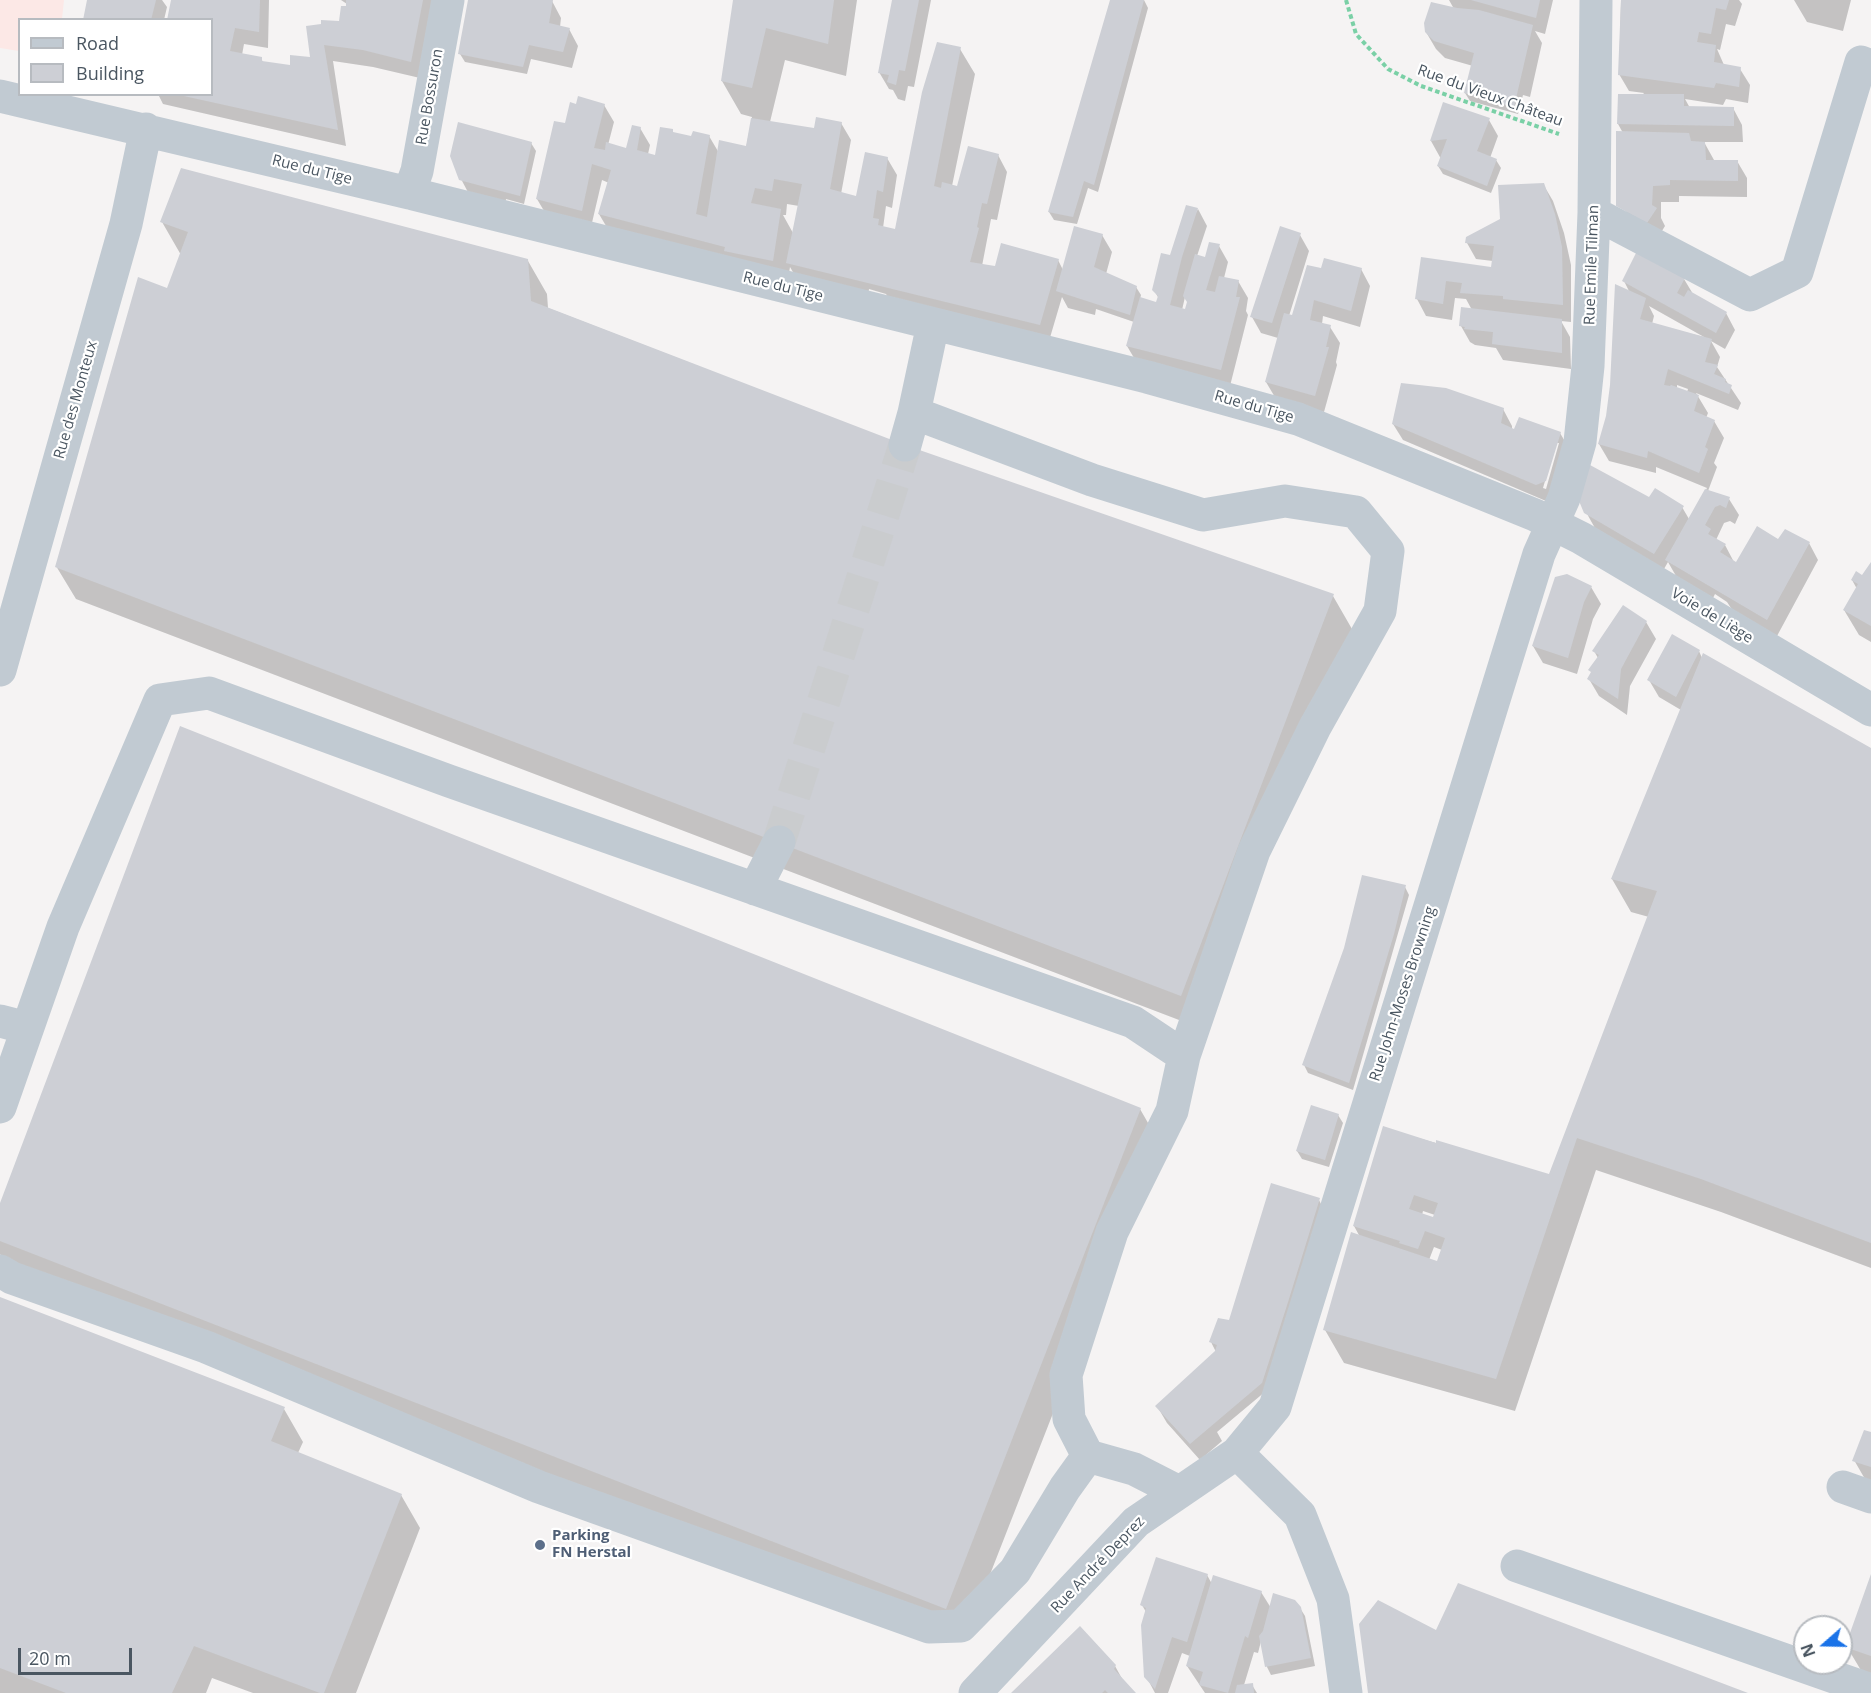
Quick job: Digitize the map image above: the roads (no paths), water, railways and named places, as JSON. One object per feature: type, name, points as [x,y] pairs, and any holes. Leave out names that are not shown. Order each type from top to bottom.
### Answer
[{"type":"street","name":"Rue Bossuron","points":[[409,193],[417,171],[448,0]]},
{"type":"street","name":"Rue Emile Tilman","points":[[1552,524],[1563,498],[1580,442],[1588,366],[1596,146],[1596,0]]},
{"type":"street","points":[[1594,213],[1750,295],[1797,272],[1861,62],[1871,66]]},
{"type":"street","name":"Rue du Tige","points":[[0,96],[409,193],[1147,377],[1298,419],[1535,515],[1552,524]]},
{"type":"street","name":"Rue des Monteux","points":[[0,670],[126,224],[146,129]]},
{"type":"street","points":[[905,445],[933,324]]},
{"type":"street","points":[[914,414],[1092,480],[1203,515],[1285,501],[1356,512],[1388,551],[1380,611],[1315,727],[1254,851],[1184,1056],[1172,1112],[1112,1232],[1066,1375],[1069,1419],[1088,1456],[1134,1469],[1179,1492]]},
{"type":"street","name":"Voie de Liège","points":[[1552,524],[1591,544],[1871,710]]},
{"type":"street","name":"Rue John-Moses Browning","points":[[1237,1454],[1275,1407],[1539,554],[1552,524]]},
{"type":"street","points":[[0,1107],[14,1024],[63,927],[160,700],[209,693],[438,777],[1133,1022],[1184,1056]]},
{"type":"street","points":[[755,888],[779,842]]},
{"type":"street","points":[[0,1271],[12,1278],[206,1347],[539,1487],[929,1627],[961,1626],[1015,1571],[1065,1488],[1088,1456]]},
{"type":"street","points":[[1237,1454],[1300,1515],[1333,1599],[1346,1693]]},
{"type":"street","name":"Rue André Deprez","points":[[975,1693],[1136,1522],[1237,1454]]},
{"type":"street","points":[[1517,1566],[1871,1690]]},
{"type":"tunnel","points":[[779,842],[905,445]]},
{"type":"place","name":"Parking FN Herstal","points":[[540,1545]]}]
